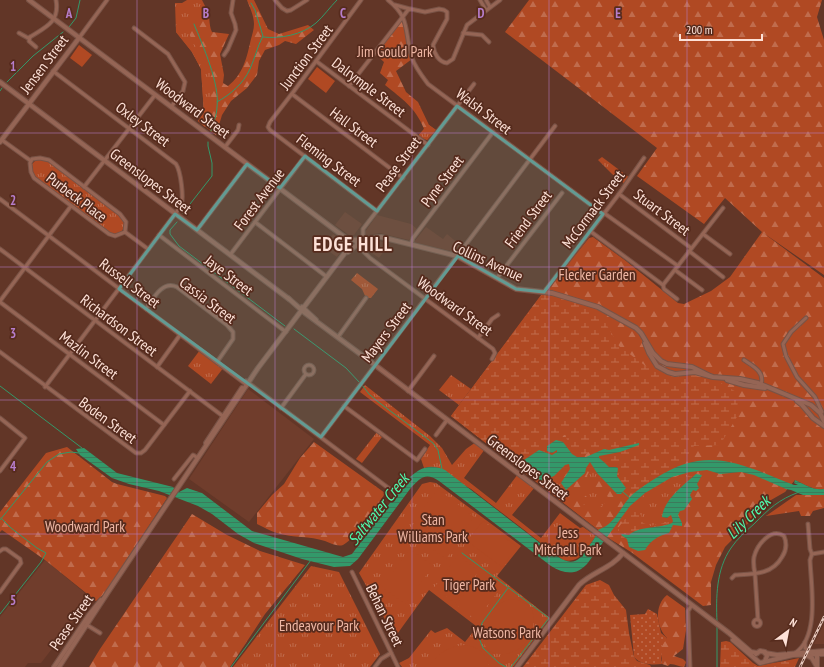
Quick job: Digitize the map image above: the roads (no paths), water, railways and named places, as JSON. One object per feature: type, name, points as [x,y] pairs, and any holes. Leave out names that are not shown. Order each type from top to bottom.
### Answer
[{"type":"street","name":"Woodward Street","points":[[28,0],[495,351],[495,355],[492,359]]},
{"type":"street","points":[[19,33],[28,38],[48,26],[54,20],[57,6],[56,0]]},
{"type":"street","name":"Jensen Street","points":[[1,141],[107,0]]},
{"type":"street","points":[[224,55],[228,50],[236,30],[231,13],[233,0]]},
{"type":"street","points":[[275,0],[286,11],[291,10],[307,0]]},
{"type":"street","name":"Junction Street","points":[[268,127],[270,122],[362,0]]},
{"type":"street","name":"Walsh Street","points":[[388,0],[403,16],[406,22],[412,59],[428,84],[678,266]]},
{"type":"street","points":[[480,0],[486,10]]},
{"type":"street","points":[[486,0],[490,7]]},
{"type":"street","points":[[393,4],[423,12],[439,9],[447,12],[448,19],[433,45],[435,54],[443,62],[449,63],[453,59],[469,23],[500,0]]},
{"type":"street","points":[[349,86],[410,9]]},
{"type":"street","points":[[134,28],[168,54],[185,82],[183,91],[171,107]]},
{"type":"street","points":[[463,34],[482,35],[489,42]]},
{"type":"street","points":[[30,37],[30,41],[36,47]]},
{"type":"street","name":"Dalrymple Street","points":[[316,61],[428,145]]},
{"type":"street","name":"Oxley Street","points":[[46,387],[181,206],[183,200],[178,167],[173,161],[53,71]]},
{"type":"street","name":"Greenslopes Street","points":[[0,82],[288,298],[408,391],[734,637],[750,651],[757,653]]},
{"type":"street","name":"Pease Street","points":[[363,238],[363,229],[474,84]]},
{"type":"street","name":"Hall Street","points":[[292,94],[402,178]]},
{"type":"street","points":[[84,187],[155,95]]},
{"type":"street","points":[[225,148],[238,130],[239,125]]},
{"type":"street","name":"Mayers Street","points":[[321,437],[555,126]]},
{"type":"street","name":"Fleming Street","points":[[268,127],[377,211]]},
{"type":"street","name":"Pyne Street","points":[[410,244],[493,132]]},
{"type":"street","points":[[1,141],[31,161]]},
{"type":"street","name":"Forest Avenue","points":[[230,255],[305,156]]},
{"type":"street","name":"Purbeck Place","points":[[37,158],[46,158],[123,217],[126,222],[125,232],[115,236],[109,234],[71,206],[33,177],[30,169],[31,161],[37,158]]},
{"type":"street","name":"McCormack Street","points":[[544,292],[619,194],[644,158]]},
{"type":"street","points":[[197,230],[247,164]]},
{"type":"street","name":"Friend Street","points":[[497,278],[562,193]]},
{"type":"street","name":"Stuart Street","points":[[619,194],[723,277]]},
{"type":"street","name":"Russell Street","points":[[0,199],[180,335],[321,437],[391,490]]},
{"type":"street","points":[[0,302],[71,206]]},
{"type":"street","points":[[663,285],[722,208]]},
{"type":"street","points":[[255,222],[328,277]]},
{"type":"street","points":[[125,232],[148,249]]},
{"type":"street","points":[[590,232],[663,285],[664,289],[677,299]]},
{"type":"street","points":[[703,234],[730,254]]},
{"type":"street","name":"Jaye Street","points":[[159,235],[286,332]]},
{"type":"street","name":"Collins Avenue","points":[[363,238],[381,236],[457,256],[516,289],[564,296],[598,307],[631,324],[642,335],[658,366],[668,372],[675,374],[695,372],[710,376],[740,379],[761,384],[808,404],[821,413],[824,421]]},
{"type":"street","points":[[353,244],[363,238]]},
{"type":"street","name":"Pease Street","points":[[59,667],[247,383],[353,244]]},
{"type":"street","name":"Richardson Street","points":[[0,249],[224,417]]},
{"type":"street","points":[[675,270],[702,290]]},
{"type":"street","name":"Cassia Street","points":[[146,309],[163,287],[169,285],[177,287],[234,332],[233,339],[217,362]]},
{"type":"street","points":[[338,337],[366,298]]},
{"type":"street","name":"Mazlin Street","points":[[0,302],[164,425]]},
{"type":"street","points":[[478,338],[492,319],[498,315]]},
{"type":"street","points":[[806,318],[791,332],[783,344],[786,356],[796,377],[815,397],[821,413],[819,418],[814,419]]},
{"type":"street","points":[[157,367],[180,335]]},
{"type":"street","name":"Boden Street","points":[[0,352],[136,453],[141,453],[146,450],[190,391]]},
{"type":"street","name":"Collins Avenue","points":[[652,354],[667,364],[692,367],[710,376]]},
{"type":"street","points":[[408,391],[434,356]]},
{"type":"street","points":[[744,360],[755,367],[761,374],[761,384]]},
{"type":"street","points":[[281,408],[306,374]]},
{"type":"street","name":"Collins Avenue","points":[[721,378],[746,386],[771,388]]},
{"type":"street","name":"Collins Avenue","points":[[791,397],[805,408],[814,419],[824,426]]},
{"type":"street","points":[[805,408],[808,404]]},
{"type":"street","points":[[344,406],[417,460]]},
{"type":"street","points":[[0,418],[25,438],[0,470]]},
{"type":"street","points":[[436,435],[447,420]]},
{"type":"street","points":[[414,464],[425,449]]},
{"type":"street","name":"Pease Street","points":[[174,479],[193,455],[198,458]]},
{"type":"street","points":[[795,653],[802,647],[810,628],[812,618],[810,560],[812,554],[810,549],[808,524]]},
{"type":"street","points":[[732,578],[735,575],[755,574],[769,571],[781,558],[785,551],[786,543],[784,536],[782,534],[774,533],[762,542],[754,557],[755,574],[758,620]]},
{"type":"street","points":[[0,551],[6,549],[20,559],[21,563],[0,592]]},
{"type":"street","points":[[812,554],[824,552]]},
{"type":"street","points":[[516,667],[580,585],[590,576],[616,561],[623,553]]},
{"type":"street","name":"Behan Street","points":[[352,572],[398,667]]},
{"type":"street","name":"Pease Street","points":[[54,667],[89,615],[108,592]]},
{"type":"street","points":[[690,667],[688,611],[692,605]]},
{"type":"street","points":[[87,625],[100,633]]},
{"type":"street","name":"Greenslopes Street","points":[[723,629],[757,660]]},
{"type":"street","points":[[735,632],[734,637],[746,650]]},
{"type":"street","points":[[805,639],[804,646],[817,666]]},
{"type":"street","points":[[808,653],[760,662],[756,657],[757,653],[761,651],[774,655],[795,653],[808,653],[817,653],[824,654]]},
{"type":"street","points":[[817,653],[824,651]]},
{"type":"street","points":[[375,667],[381,659],[391,653]]},
{"type":"street","points":[[765,653],[767,656],[765,661]]},
{"type":"street","points":[[817,653],[817,666]]},
{"type":"waterway","points":[[69,27],[76,18],[80,0]]},
{"type":"waterway","points":[[263,37],[284,37],[304,31],[319,21],[337,0]]},
{"type":"waterway","points":[[217,102],[232,92],[244,79],[250,69],[263,36],[255,10],[251,3]]},
{"type":"waterway","points":[[194,24],[210,65],[216,87],[217,110],[211,131]]},
{"type":"waterway","points":[[7,82],[33,56],[63,32]]},
{"type":"waterway","points":[[183,213],[212,176],[212,163],[208,142]]},
{"type":"waterway","points":[[177,222],[170,230],[170,234],[179,246],[285,326]]},
{"type":"waterway","points":[[294,329],[346,368],[360,383]]},
{"type":"waterway","points":[[362,385],[377,401],[433,443],[438,450],[442,469]]},
{"type":"waterway","points":[[0,386],[82,448]]},
{"type":"waterway","name":"Saltwater Creek","points":[[0,520],[47,462],[59,454],[71,452],[79,453]]},
{"type":"waterway","points":[[623,492],[630,498]]},
{"type":"waterway","name":"Lily Creek","points":[[717,622],[718,584],[722,565],[731,548],[736,541],[770,509],[785,498],[799,492]]},
{"type":"waterway","points":[[0,614],[41,562],[46,553],[11,528],[1,518]]},
{"type":"waterway","points":[[462,553],[549,618],[511,667]]},
{"type":"waterway","points":[[231,667],[311,560]]},
{"type":"waterway","points":[[506,667],[499,663],[483,648],[479,638],[482,623],[508,588]]},
{"type":"waterway","name":"Lily Creek","points":[[717,626],[717,667]]},
{"type":"railway","points":[[800,667],[824,617]]},
{"type":"district","name":"EDGE HILL","points":[[353,244]]},
{"type":"park label","name":"Jim Gould Park","points":[[395,51]]},
{"type":"park label","name":"Flecker Garden","points":[[597,274]]},
{"type":"park label","name":"Woodward Park","points":[[85,526]]},
{"type":"park label","name":"Stan Williams Park","points":[[433,528]]},
{"type":"park label","name":"Jess Mitchell Park","points":[[568,540]]},
{"type":"park label","name":"Tiger Park","points":[[469,584]]},
{"type":"park label","name":"Endeavour Park","points":[[319,625]]},
{"type":"park label","name":"Watsons Park","points":[[507,632]]}]
